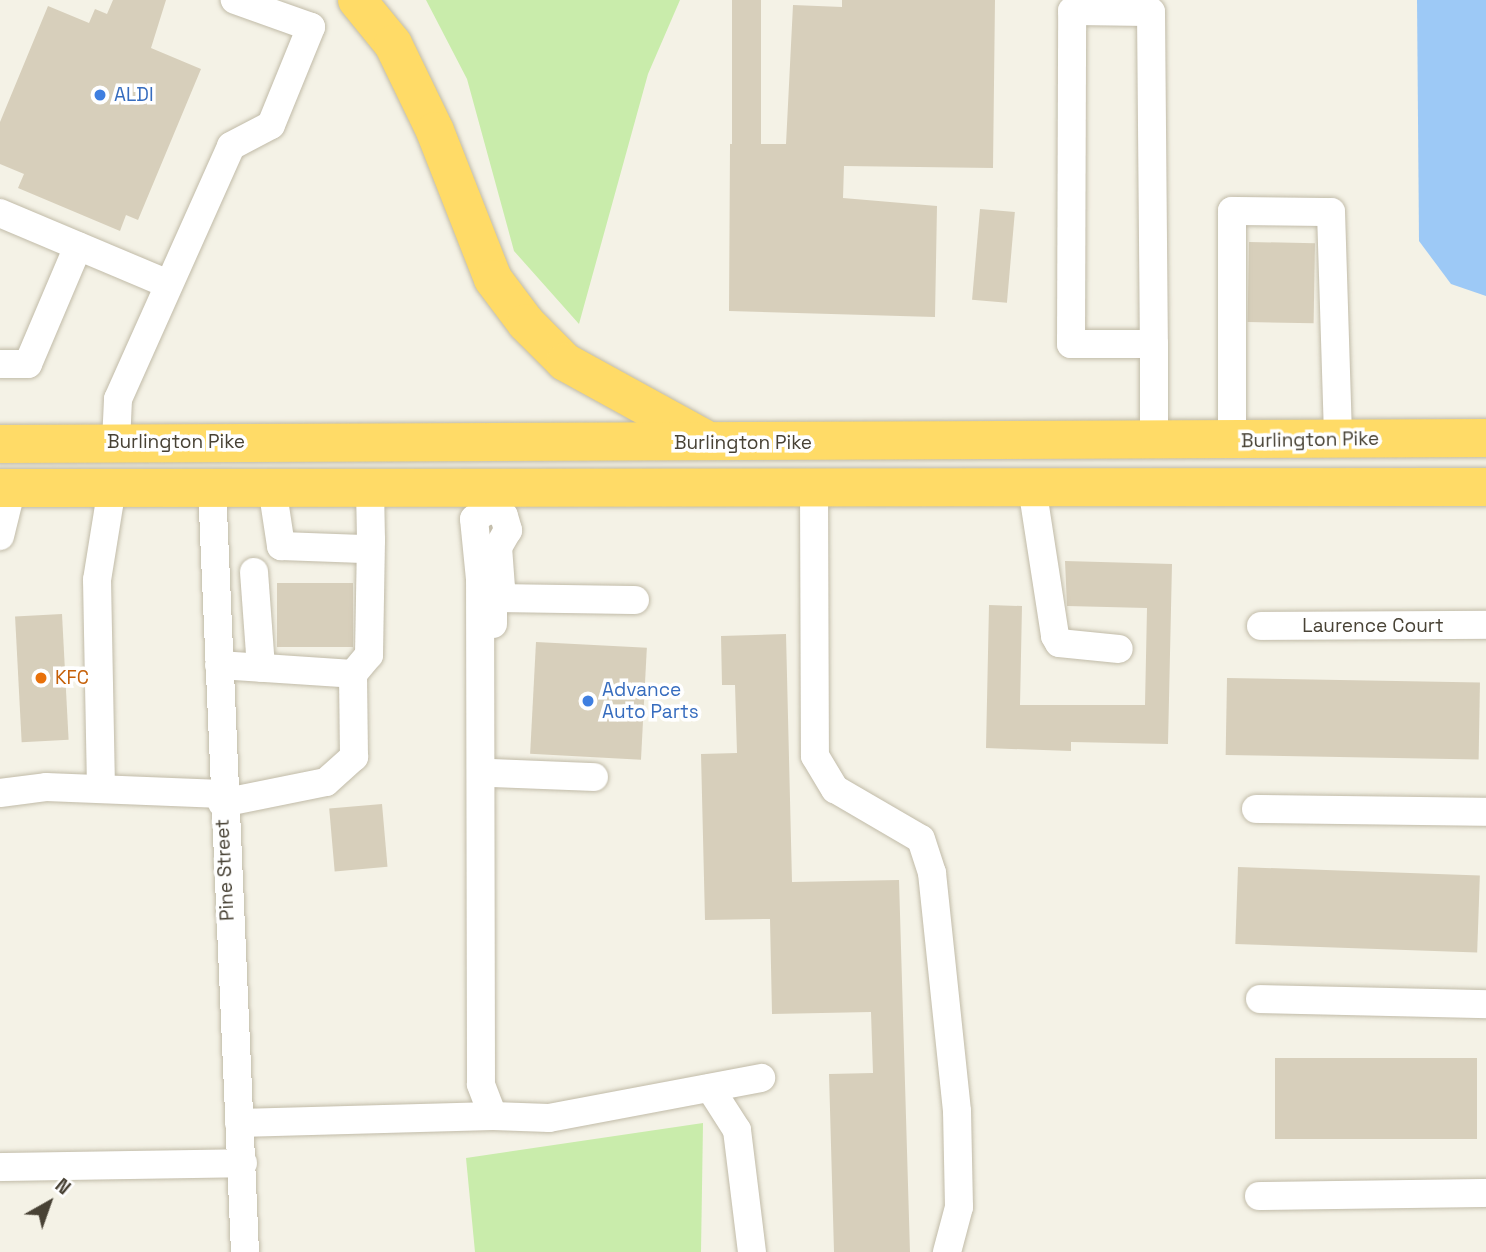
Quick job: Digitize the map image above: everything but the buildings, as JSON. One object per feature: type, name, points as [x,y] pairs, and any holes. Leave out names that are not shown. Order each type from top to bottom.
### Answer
[{"type":"highway","points":[[357,0],[393,44],[435,131],[493,279],[526,323],[565,362],[712,443]]},
{"type":"highway","name":"Burlington Pike","points":[[0,444],[1486,438]]},
{"type":"highway","points":[[6,487],[370,487],[491,498],[814,486],[1486,487]]},
{"type":"street","points":[[116,442],[118,399],[166,283],[231,146],[271,125],[311,27],[235,0]]},
{"type":"street","points":[[1154,344],[1071,344],[1072,11],[1151,12],[1154,344],[1154,441]]},
{"type":"street","points":[[1232,440],[1232,211],[1331,212],[1338,439]]},
{"type":"street","points":[[0,213],[166,283]]},
{"type":"street","points":[[0,364],[28,364],[78,246]]},
{"type":"street","points":[[814,486],[815,756],[835,789],[921,839],[932,873],[957,1111],[958,1206],[947,1252]]},
{"type":"street","points":[[0,536],[6,487]]},
{"type":"street","name":"Pine Street","points":[[212,487],[222,799],[246,1252]]},
{"type":"street","points":[[272,487],[281,546]]},
{"type":"street","points":[[0,783],[0,793],[101,788],[222,799],[326,782],[354,757],[353,674],[369,655],[370,487]]},
{"type":"street","points":[[1032,487],[1055,636],[1059,643],[1119,649]]},
{"type":"street","points":[[101,788],[97,580],[113,488]]},
{"type":"street","points":[[491,498],[504,516],[508,530],[498,547],[501,589],[493,598],[494,1086],[490,1105],[481,1084],[480,592],[474,519],[491,498]]},
{"type":"street","points":[[215,572],[254,572],[281,546],[363,549],[371,540]]},
{"type":"street","points":[[254,572],[261,668]]},
{"type":"street","points":[[493,598],[635,600]]},
{"type":"street","name":"Laurence Court","points":[[1261,626],[1486,625]]},
{"type":"street","points":[[219,665],[353,674]]},
{"type":"street","points":[[493,773],[594,777]]},
{"type":"street","points":[[1256,809],[1486,812]]},
{"type":"street","points":[[1259,999],[1486,1004]]},
{"type":"street","points":[[239,1123],[490,1105],[549,1118],[761,1078]]},
{"type":"street","points":[[710,1088],[737,1130],[752,1252]]},
{"type":"street","points":[[0,1167],[243,1163]]},
{"type":"street","points":[[1259,1196],[1486,1193]]},
{"type":"green space","points":[[426,0],[680,0],[648,74],[579,324],[514,251],[467,79]]},
{"type":"green space","points":[[703,1123],[701,1252],[475,1252],[466,1158]]},
{"type":"water","points":[[1417,0],[1486,0],[1486,296],[1451,284],[1419,241]]},
{"type":"place","name":"ALDI","points":[[100,95]]},
{"type":"place","name":"KFC","points":[[41,678]]},
{"type":"place","name":"Advance Auto Parts","points":[[588,701]]}]
